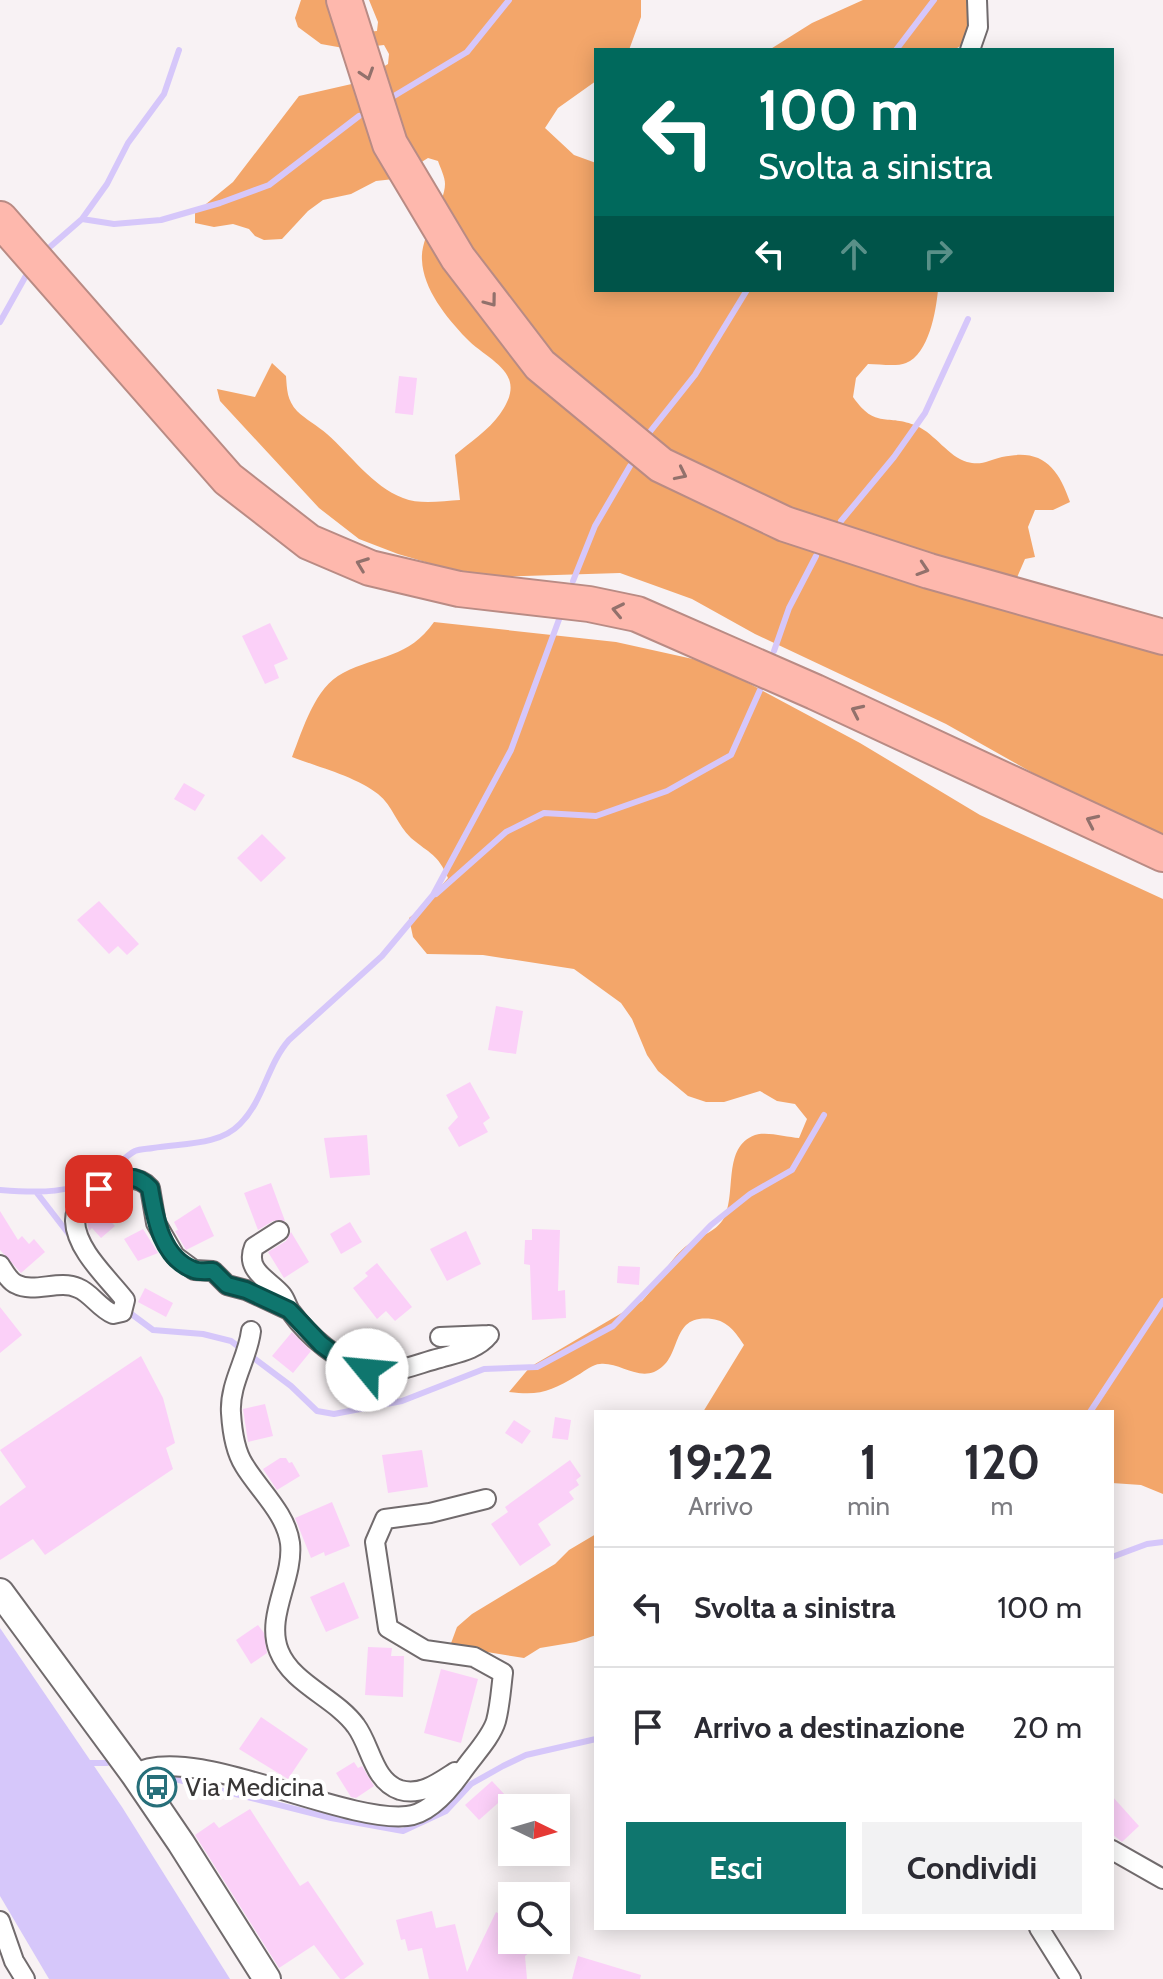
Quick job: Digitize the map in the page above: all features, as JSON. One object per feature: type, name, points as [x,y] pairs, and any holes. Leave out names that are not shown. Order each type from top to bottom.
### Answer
[{"type":"highway","points":[[344,0],[390,144],[458,258],[540,365],[661,465],[785,524],[929,571],[1163,637]]},
{"type":"highway","points":[[0,219],[228,479],[309,542],[370,568],[459,589],[589,604],[637,614],[815,692],[1163,854]]},
{"type":"main road","points":[[0,1592],[134,1774],[189,1854],[267,1979]]},
{"type":"street","points":[[971,48],[978,27],[977,0]]},
{"type":"street","points":[[0,1265],[14,1284],[25,1287],[69,1285],[81,1289],[104,1310],[113,1314],[122,1312],[125,1300],[92,1259],[78,1236],[75,1219],[85,1199],[114,1178],[130,1177],[147,1183],[150,1188],[156,1223],[175,1256],[194,1270],[213,1271],[227,1285],[246,1290],[289,1310]]},
{"type":"street","points":[[279,1231],[254,1247],[251,1254],[263,1280],[280,1292],[289,1310],[321,1344],[340,1358],[376,1372],[395,1370],[467,1350],[483,1342],[489,1335],[440,1337]]},
{"type":"street","points":[[251,1331],[231,1396],[231,1410],[242,1462],[281,1519],[290,1544],[290,1558],[275,1626],[279,1651],[293,1672],[356,1726],[380,1774],[399,1790],[418,1791],[440,1783],[467,1764]]},
{"type":"street","points":[[134,1774],[146,1767],[159,1765],[212,1773],[372,1814],[407,1816],[420,1812],[448,1791],[495,1724],[503,1673],[474,1657],[425,1650],[388,1628],[375,1542],[385,1519],[430,1513],[486,1499]]},
{"type":"street","points":[[1114,1851],[1163,1879]]},
{"type":"street","points":[[0,1921],[14,1961],[25,1979]]},
{"type":"street","points":[[1040,1930],[1071,1979]]},
{"type":"shaded area","points":[[301,0],[332,0],[344,34],[377,31],[378,22],[369,0],[641,0],[641,17],[630,48],[594,48],[594,82],[558,108],[545,128],[574,155],[594,162],[594,292],[938,292],[930,331],[920,351],[902,364],[868,364],[856,378],[853,397],[868,414],[917,426],[967,462],[981,463],[1028,455],[1047,463],[1054,470],[1070,502],[1053,510],[1035,510],[1028,527],[1035,557],[1025,559],[1012,589],[1163,645],[1163,839],[1079,799],[946,724],[755,634],[692,599],[620,573],[491,577],[446,568],[359,539],[319,508],[220,401],[217,389],[255,397],[272,363],[286,376],[289,399],[297,411],[327,434],[381,486],[403,498],[431,502],[460,500],[455,455],[495,420],[508,400],[511,388],[503,369],[475,346],[444,312],[423,271],[422,251],[444,192],[445,184],[438,161],[428,158],[394,179],[376,181],[351,194],[323,200],[282,239],[264,240],[249,229],[233,224],[214,227],[195,223],[195,213],[233,182],[299,96],[356,83],[388,64],[389,54],[384,45],[349,49],[321,44],[298,27],[295,18]]},
{"type":"shaded area","points":[[863,0],[988,0],[980,31],[957,48],[772,48],[812,23]]},
{"type":"shaded area","points":[[434,622],[616,642],[711,663],[860,743],[980,815],[1163,899],[1163,1494],[1141,1485],[1114,1483],[1114,1410],[704,1410],[744,1345],[727,1325],[712,1319],[688,1323],[670,1358],[654,1372],[647,1374],[597,1364],[545,1391],[509,1392],[530,1367],[642,1301],[682,1250],[721,1223],[728,1208],[734,1160],[745,1141],[765,1134],[799,1138],[807,1119],[795,1104],[777,1101],[760,1091],[724,1102],[706,1102],[688,1096],[658,1071],[621,1003],[574,969],[483,955],[427,954],[413,937],[409,918],[448,878],[441,864],[406,833],[378,794],[348,777],[292,757],[317,698],[333,679],[403,649],[424,634]]},
{"type":"shaded area","points":[[594,1535],[594,1636],[540,1648],[524,1658],[450,1646],[457,1627],[472,1614],[555,1564],[569,1550]]},
{"type":"shaded area","points":[[0,1628],[122,1807],[230,1979],[49,1979],[0,1896]]},
{"type":"building","points":[[399,376],[417,378],[413,415],[395,413]]},
{"type":"building","points":[[270,623],[288,659],[274,665],[279,678],[265,684],[242,636]]},
{"type":"building","points":[[184,783],[205,795],[195,811],[174,799]]},
{"type":"building","points":[[262,834],[286,858],[261,882],[237,858]]},
{"type":"building","points":[[99,901],[139,944],[127,955],[118,946],[109,954],[77,920]]},
{"type":"building","points":[[496,1006],[523,1011],[516,1054],[488,1050]]},
{"type":"building","points":[[470,1082],[490,1118],[483,1123],[488,1132],[459,1147],[448,1128],[458,1117],[446,1095]]},
{"type":"building","points":[[367,1135],[370,1175],[330,1178],[324,1138]]},
{"type":"building","points":[[271,1183],[285,1221],[273,1221],[258,1230],[244,1193]]},
{"type":"building","points":[[104,1199],[119,1209],[107,1217],[115,1226],[101,1238],[92,1228],[89,1231],[87,1221]]},
{"type":"building","points":[[200,1205],[214,1236],[186,1250],[175,1231],[178,1230],[174,1222]]},
{"type":"building","points":[[0,1211],[18,1240],[22,1236],[29,1244],[34,1239],[45,1252],[21,1273],[0,1250]]},
{"type":"building","points":[[350,1222],[362,1242],[341,1254],[330,1234]]},
{"type":"building","points":[[143,1229],[158,1253],[138,1261],[124,1239]]},
{"type":"building","points":[[532,1229],[560,1230],[558,1291],[565,1290],[566,1318],[532,1320],[530,1265],[524,1264],[525,1240],[532,1240]]},
{"type":"building","points":[[466,1231],[481,1264],[447,1281],[430,1249]]},
{"type":"building","points":[[291,1232],[309,1262],[284,1278],[268,1252],[286,1241]]},
{"type":"building","points":[[377,1263],[412,1307],[395,1321],[386,1311],[377,1319],[353,1288],[368,1276],[365,1273]]},
{"type":"building","points":[[618,1266],[640,1267],[639,1285],[617,1283]]},
{"type":"building","points":[[145,1288],[173,1303],[166,1317],[138,1302]]},
{"type":"building","points":[[0,1307],[22,1335],[0,1353]]},
{"type":"building","points":[[292,1332],[311,1351],[293,1373],[272,1356]]},
{"type":"building","points":[[141,1356],[163,1398],[175,1443],[166,1448],[173,1469],[45,1555],[33,1539],[0,1560],[0,1506],[26,1487],[0,1450]]},
{"type":"building","points":[[265,1404],[273,1436],[248,1442],[243,1409]]},
{"type":"building","points":[[555,1417],[571,1420],[568,1440],[552,1438]]},
{"type":"building","points":[[514,1420],[531,1431],[522,1444],[505,1433]]},
{"type":"building","points":[[422,1450],[428,1487],[388,1493],[382,1455]]},
{"type":"building","points":[[280,1458],[292,1462],[300,1476],[277,1490],[263,1469]]},
{"type":"building","points":[[570,1460],[581,1476],[576,1480],[579,1485],[569,1492],[574,1499],[538,1524],[551,1545],[520,1566],[491,1524],[508,1512],[505,1507]]},
{"type":"building","points":[[332,1502],[350,1546],[311,1558],[295,1518]]},
{"type":"building","points":[[344,1582],[359,1618],[326,1632],[310,1597]]},
{"type":"building","points":[[258,1625],[264,1633],[267,1653],[251,1664],[236,1640]]},
{"type":"building","points":[[368,1647],[392,1648],[391,1656],[404,1656],[403,1697],[365,1695]]},
{"type":"building","points":[[441,1669],[478,1679],[461,1743],[424,1733]]},
{"type":"building","points":[[261,1717],[308,1749],[288,1779],[239,1749]]},
{"type":"building","points":[[354,1762],[358,1768],[362,1766],[374,1786],[356,1798],[351,1797],[336,1773]]},
{"type":"building","points":[[492,1781],[504,1794],[498,1794],[498,1803],[479,1820],[465,1805]]},
{"type":"building","points":[[1114,1798],[1139,1826],[1122,1842],[1114,1836]]},
{"type":"building","points":[[250,1809],[300,1886],[308,1881],[364,1964],[344,1979],[340,1979],[314,1945],[279,1968],[195,1835],[214,1822],[219,1828]]},
{"type":"building","points":[[432,1911],[436,1928],[455,1924],[467,1972],[496,1912],[498,1954],[528,1954],[525,1956],[527,1979],[429,1979],[422,1948],[408,1951],[405,1939],[401,1940],[396,1920]]},
{"type":"building","points":[[578,1956],[641,1975],[640,1979],[572,1979]]},
{"type":"waterway","points":[[389,99],[467,52],[509,0]]},
{"type":"waterway","points":[[898,48],[934,0]]},
{"type":"waterway","points":[[51,246],[82,219],[107,184],[128,143],[164,94],[179,50]]},
{"type":"waterway","points":[[82,219],[114,224],[161,220],[269,185],[359,116]]},
{"type":"waterway","points":[[0,322],[28,272]]},
{"type":"waterway","points":[[645,438],[695,375],[746,292]]},
{"type":"waterway","points":[[841,521],[894,457],[925,413],[968,319]]},
{"type":"waterway","points":[[573,581],[595,526],[630,466]]},
{"type":"waterway","points":[[774,651],[789,608],[816,556]]},
{"type":"waterway","points":[[0,1190],[42,1192],[68,1189],[106,1174],[135,1151],[211,1140],[240,1124],[255,1104],[275,1060],[289,1040],[382,956],[433,895],[511,750],[561,614]]},
{"type":"waterway","points":[[436,894],[506,832],[544,813],[596,816],[667,791],[731,755],[760,690]]},
{"type":"waterway","points":[[126,1310],[153,1330],[203,1334],[231,1341],[291,1386],[317,1411],[334,1414],[402,1401],[484,1369],[537,1367],[613,1326],[711,1225],[750,1194],[792,1170],[824,1115]]},
{"type":"waterway","points":[[37,1193],[71,1237]]},
{"type":"waterway","points":[[1091,1410],[1163,1301]]},
{"type":"waterway","points":[[1114,1556],[1147,1544],[1163,1542]]},
{"type":"waterway","points":[[163,1776],[331,1818],[403,1831],[446,1811],[471,1784],[503,1766],[526,1755],[594,1739]]},
{"type":"waterway","points":[[87,1763],[107,1763]]},
{"type":"place","name":"Via Medicina","points":[[157,1787]]},
{"type":"route","points":[[99,1189],[114,1178],[130,1177],[147,1183],[156,1223],[175,1256],[194,1270],[213,1271],[227,1285],[246,1290],[289,1310],[321,1344],[340,1358],[367,1370]]}]
